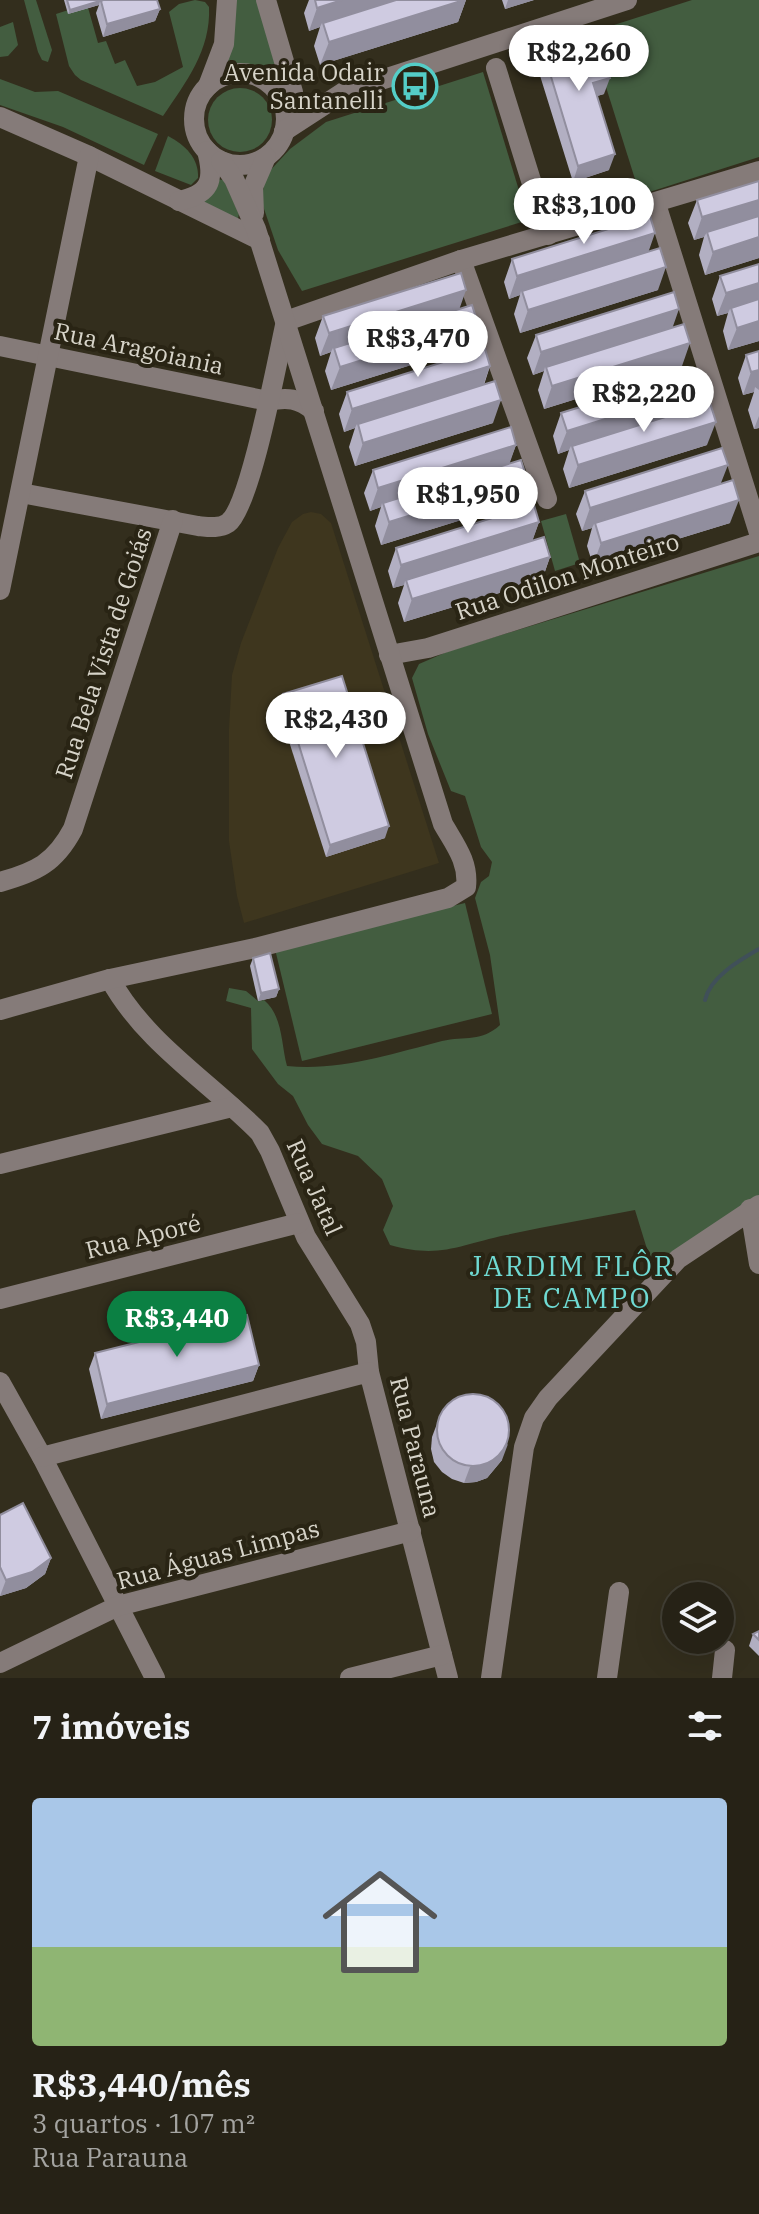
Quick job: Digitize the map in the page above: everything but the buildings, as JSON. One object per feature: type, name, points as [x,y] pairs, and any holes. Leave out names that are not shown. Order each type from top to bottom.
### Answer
[{"type":"street","points":[[0,1010],[110,979],[255,948],[448,898],[466,887],[468,874],[465,862],[443,824],[258,234],[234,179],[198,138],[194,124],[195,110],[224,44],[227,0]]},
{"type":"street","points":[[258,234],[253,187],[266,157],[277,145],[285,122],[284,91],[266,0]]},
{"type":"street","points":[[285,122],[344,92],[627,0]]},
{"type":"street","points":[[496,68],[548,235]]},
{"type":"street","points":[[208,86],[235,73],[264,80],[284,91],[344,92]]},
{"type":"street","points":[[0,117],[89,156],[179,201],[258,234]]},
{"type":"street","points":[[0,123],[24,129]]},
{"type":"street","points":[[0,590],[89,156]]},
{"type":"street","points":[[214,156],[237,165],[252,164],[266,157]]},
{"type":"street","points":[[179,201],[201,194],[207,188],[214,156]]},
{"type":"street","points":[[286,321],[461,260],[759,171]]},
{"type":"street","points":[[656,204],[759,533]]},
{"type":"street","points":[[461,260],[547,499]]},
{"type":"street","name":"Rua Bela Vista de Goiás","points":[[0,882],[30,874],[48,862],[63,848],[73,829],[173,520],[215,527],[227,524],[234,515],[246,489],[286,321]]},
{"type":"street","name":"Rua Aragoiania","points":[[0,346],[268,401],[291,398],[303,401],[314,411]]},
{"type":"street","points":[[21,493],[173,520]]},
{"type":"street","name":"Rua Odilon Monteiro","points":[[389,655],[428,648],[759,542]]},
{"type":"street","name":"Rua Jatal","points":[[110,979],[120,998],[145,1029],[260,1133],[299,1223],[360,1324],[366,1342],[369,1372]]},
{"type":"street","points":[[0,1164],[232,1107]]},
{"type":"street","points":[[491,1678],[524,1447],[534,1418],[548,1398],[678,1259],[754,1207],[759,1264]]},
{"type":"street","name":"Rua Aporé","points":[[0,1299],[299,1223]]},
{"type":"street","name":"Rua Parauna","points":[[42,1457],[369,1372],[448,1678]]},
{"type":"street","points":[[0,1382],[42,1457],[155,1678]]},
{"type":"street","name":"Rua Águas Limpas","points":[[0,1665],[118,1606],[411,1531]]},
{"type":"street","points":[[607,1678],[619,1592]]},
{"type":"street","points":[[722,1678],[725,1654]]},
{"type":"street","points":[[350,1678],[442,1655]]},
{"type":"street","points":[[0,1665],[6,1678]]},
{"type":"shaded area","points":[[311,512],[321,514],[331,523],[439,863],[244,923],[229,841],[232,675],[241,643],[278,548],[292,522]]},
{"type":"green space","points":[[24,0],[36,0],[52,50],[48,62],[42,60],[38,52]]},
{"type":"green space","points":[[195,0],[205,2],[209,7],[206,37],[195,65],[163,116],[81,80],[69,66],[56,14],[87,4],[98,43],[106,41],[115,64],[125,60],[137,86],[155,82],[183,67],[169,12],[179,4]]},
{"type":"green space","points":[[235,0],[258,0],[275,65],[268,71],[253,67],[227,67],[224,63]]},
{"type":"green space","points":[[692,0],[759,0],[759,157],[640,195],[589,33]]},
{"type":"green space","points":[[13,22],[18,45],[8,56],[0,57],[0,27]]},
{"type":"green space","points":[[483,72],[528,220],[302,291],[278,250],[261,200],[266,175],[290,149],[326,122]]},
{"type":"green space","points":[[0,79],[35,92],[58,91],[158,134],[144,165],[63,127],[0,105]]},
{"type":"green space","points":[[240,88],[252,90],[263,97],[270,108],[270,132],[263,143],[252,150],[240,152],[228,150],[217,143],[210,132],[208,120],[210,108],[217,97],[228,90]]},
{"type":"green space","points":[[168,136],[185,148],[196,164],[198,178],[191,185],[155,171]]},
{"type":"green space","points":[[215,179],[224,180],[239,214],[237,223],[196,203]]},
{"type":"green space","points":[[566,514],[580,563],[555,571],[541,521]]},
{"type":"green space","points":[[759,556],[759,1197],[655,1275],[635,1210],[436,1251],[390,1245],[383,1230],[393,1206],[382,1179],[358,1156],[322,1144],[293,1096],[278,1084],[252,1049],[251,1008],[226,1001],[229,988],[246,991],[258,1001],[264,1000],[270,1007],[278,1022],[287,1066],[327,1066],[366,1060],[442,1041],[480,1036],[500,1025],[490,955],[475,898],[481,882],[489,876],[492,862],[481,847],[465,796],[451,791],[428,734],[412,678],[419,664],[449,651]]},
{"type":"green space","points":[[465,903],[492,1014],[302,1061],[275,949]]},
{"type":"waterway","points":[[705,1000],[719,977],[759,949]]},
{"type":"place","name":"Avenida Odair Santanelli","points":[[415,86]]},
{"type":"district","name":"JARDIM FLÔR DE CAMPO","points":[[572,1281]]}]
